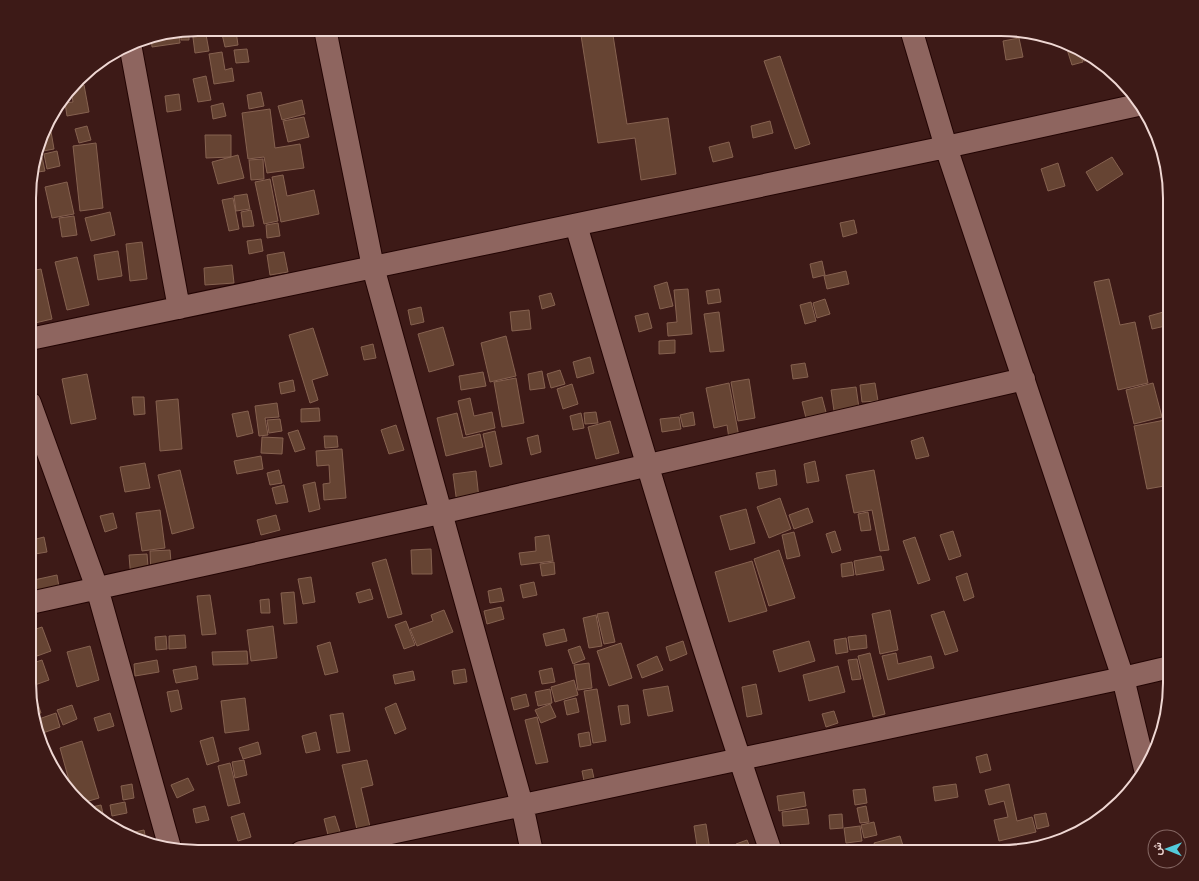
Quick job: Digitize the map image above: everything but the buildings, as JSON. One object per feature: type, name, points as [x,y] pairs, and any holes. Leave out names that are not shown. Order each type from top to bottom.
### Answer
[{"type":"street","points":[[327,36],[373,267],[522,805],[531,845]]},
{"type":"street","points":[[913,36],[946,147],[1123,678],[1143,760]]},
{"type":"street","points":[[131,50],[179,308]]},
{"type":"street","points":[[36,338],[946,147],[1135,106]]},
{"type":"street","points":[[576,225],[647,465],[739,759],[769,845]]},
{"type":"street","points":[[36,602],[440,513],[1024,379]]},
{"type":"street","points":[[36,420],[97,588],[168,842]]},
{"type":"street","points":[[334,845],[1163,669]]}]
